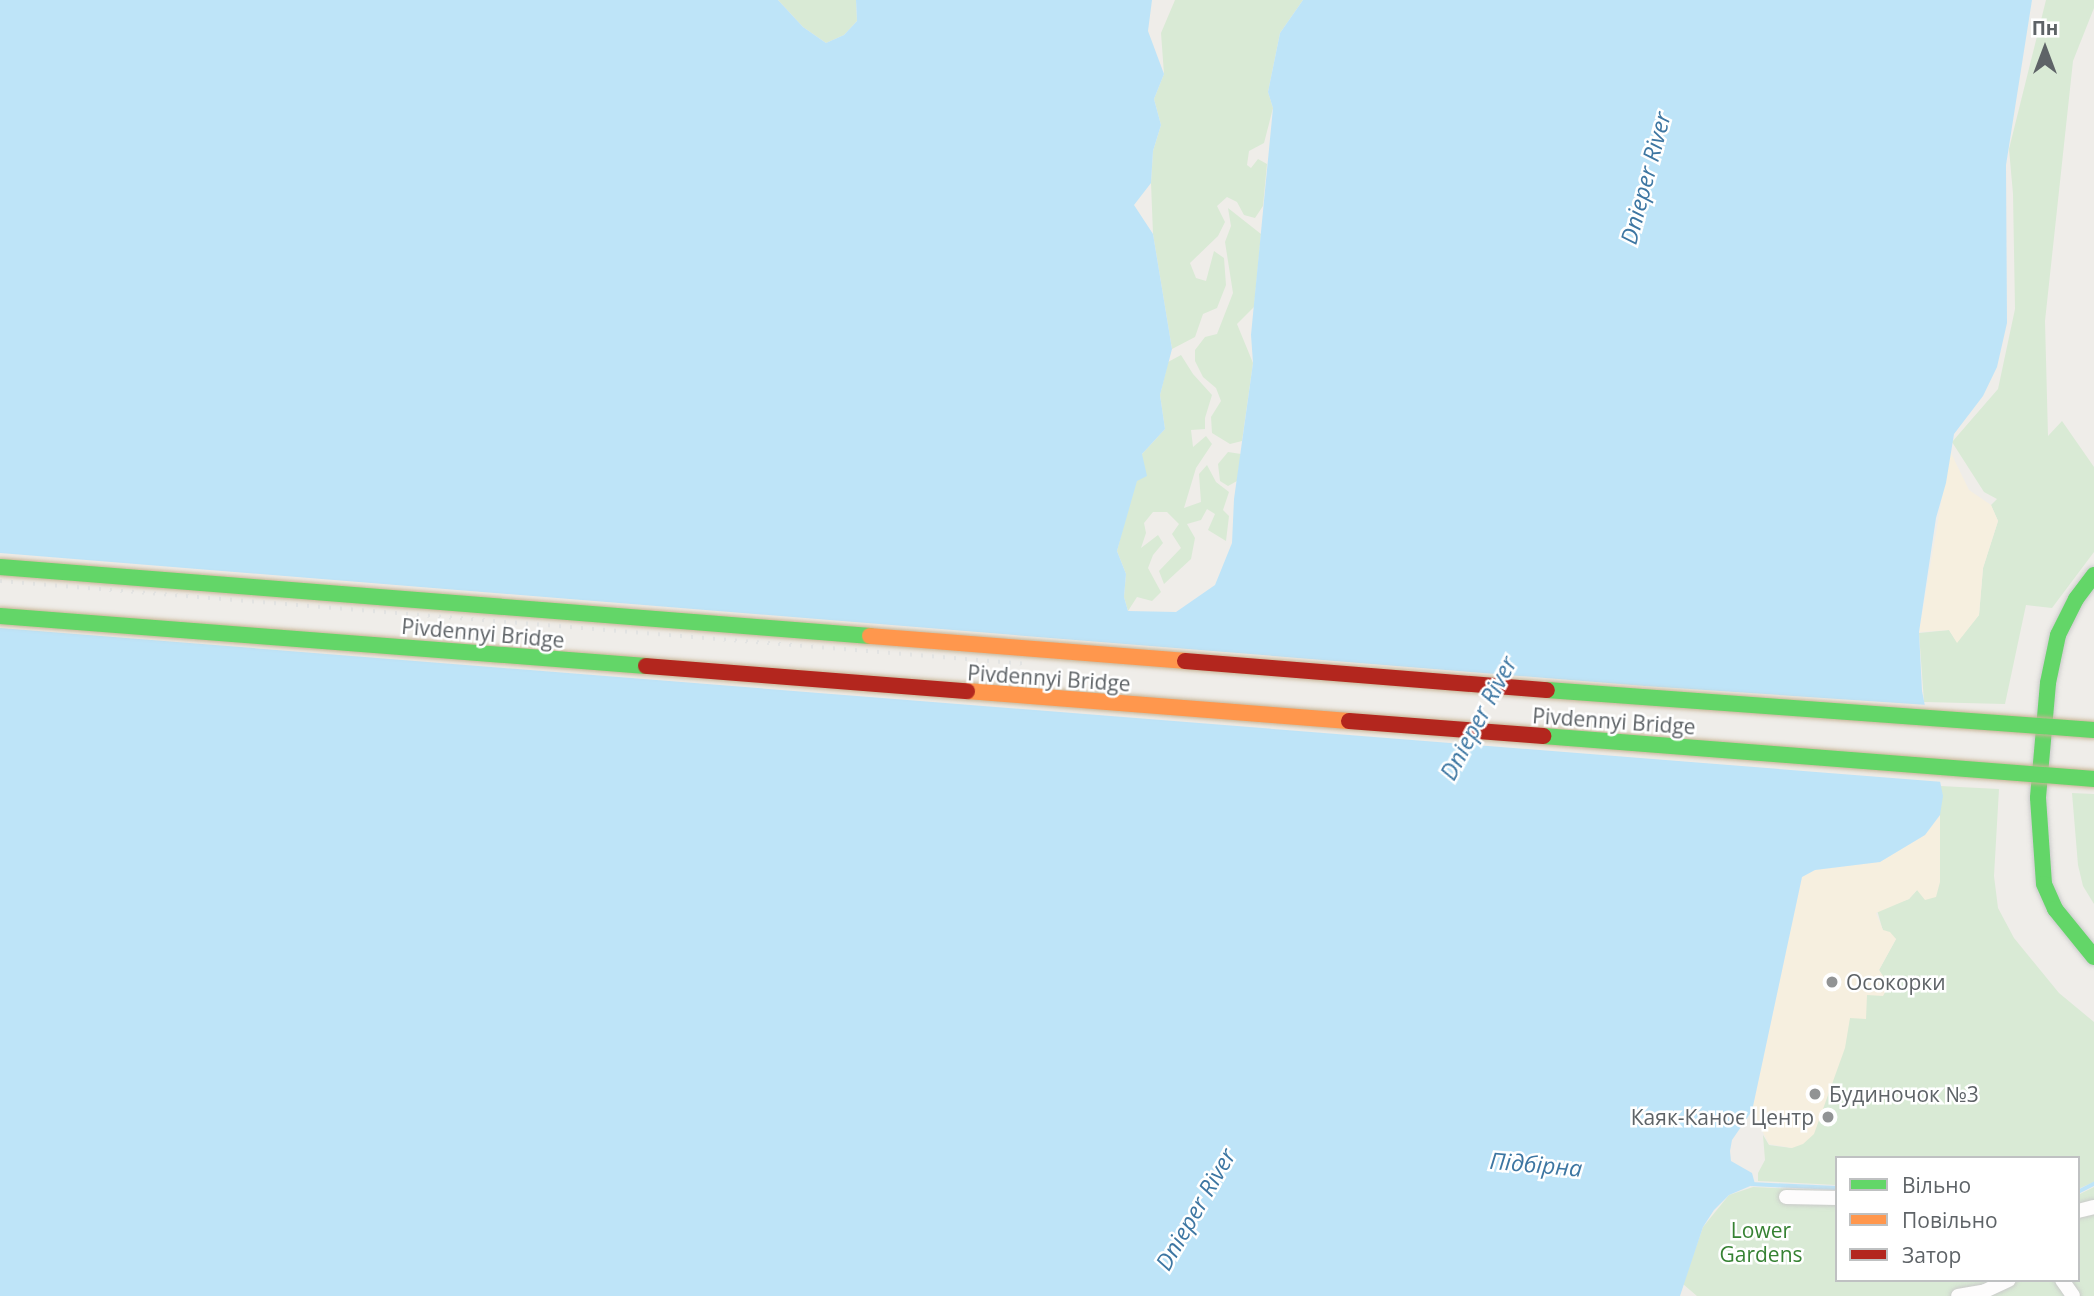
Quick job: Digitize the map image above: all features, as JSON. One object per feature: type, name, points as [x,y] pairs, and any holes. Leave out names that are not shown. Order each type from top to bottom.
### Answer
[{"type":"highway","name":"Pivdennyi Bridge","points":[[0,567],[963,641],[1657,699],[2094,730]]},
{"type":"highway","points":[[2094,575],[2076,599],[2058,635],[2048,683],[2038,798],[2040,859],[2044,884],[2055,909],[2094,957]]},
{"type":"highway","points":[[2062,882],[2058,870],[2052,795],[2060,688],[2073,635],[2094,597]]},
{"type":"highway","name":"Pivdennyi Bridge","points":[[0,616],[2094,779]]},
{"type":"highway","points":[[2073,905],[2094,931]]},
{"type":"street","points":[[1786,1197],[1835,1198]]},
{"type":"street","points":[[1958,1296],[1985,1291],[2005,1282]]},
{"type":"green space","points":[[778,0],[856,0],[857,21],[844,35],[826,43],[803,27]]},
{"type":"green space","points":[[1175,0],[1303,0],[1280,33],[1268,92],[1273,108],[1264,143],[1249,151],[1247,165],[1251,168],[1258,159],[1267,164],[1263,206],[1255,218],[1244,215],[1237,202],[1227,197],[1217,206],[1225,222],[1218,236],[1190,263],[1196,278],[1206,281],[1214,251],[1224,258],[1226,285],[1217,308],[1203,314],[1195,337],[1172,349],[1153,234],[1151,183],[1153,151],[1161,125],[1154,99],[1164,74],[1161,33]]},
{"type":"green space","points":[[2046,0],[2094,0],[2094,8],[2073,61],[2045,321],[2048,436],[2062,421],[2094,467],[2094,552],[2052,608],[2026,605],[2005,704],[1924,702],[1919,633],[1949,630],[1957,642],[1979,615],[1983,568],[1998,521],[1991,505],[1997,499],[1984,492],[1952,442],[1998,389],[2015,309],[2013,194],[2009,149]]},
{"type":"green space","points":[[1228,208],[1261,234],[1254,307],[1237,324],[1253,363],[1242,441],[1230,444],[1212,433],[1211,417],[1221,401],[1216,388],[1203,377],[1195,361],[1195,350],[1205,337],[1217,334],[1233,293],[1225,242],[1231,226]]},
{"type":"green space","points":[[1181,355],[1193,374],[1212,395],[1205,418],[1205,429],[1191,430],[1193,447],[1206,436],[1212,444],[1196,468],[1184,508],[1201,502],[1199,474],[1207,465],[1216,482],[1229,492],[1223,510],[1229,516],[1226,541],[1208,530],[1215,514],[1207,509],[1201,520],[1187,524],[1195,538],[1191,559],[1164,584],[1159,571],[1181,548],[1172,534],[1179,524],[1167,512],[1153,512],[1144,523],[1146,533],[1141,548],[1158,535],[1163,543],[1153,555],[1148,568],[1161,592],[1152,601],[1137,597],[1128,611],[1124,597],[1126,574],[1117,551],[1142,454],[1165,429],[1160,395],[1168,362]]},
{"type":"green space","points":[[1228,452],[1241,454],[1237,481],[1228,486],[1220,481],[1218,464]]},
{"type":"green space","points":[[1940,786],[1999,789],[1994,876],[1998,908],[2014,938],[2059,993],[2094,1022],[2094,1182],[2080,1188],[2080,1156],[1835,1156],[1835,1185],[1758,1181],[1758,1173],[1765,1160],[1763,1135],[1769,1145],[1792,1148],[1850,1018],[1867,995],[1889,986],[1879,970],[1896,939],[1883,931],[1877,910],[1909,899],[1917,890],[1940,882]]},
{"type":"green space","points":[[2072,793],[2094,794],[2094,904],[2083,886],[2078,865]]},
{"type":"green space","name":"Lower Gardens","points":[[1753,1187],[1835,1191],[1835,1282],[2080,1282],[2080,1194],[2094,1187],[2094,1296],[1697,1296],[1683,1284],[1703,1227],[1729,1195]]},
{"type":"sand","points":[[1950,451],[1969,490],[1991,505],[1998,521],[1983,568],[1979,615],[1957,643],[1949,630],[1919,632]]},
{"type":"sand","name":"Осокорки","points":[[1940,815],[1940,882],[1936,897],[1925,900],[1917,890],[1909,899],[1876,913],[1883,930],[1890,932],[1896,939],[1879,970],[1889,985],[1883,996],[1867,995],[1866,1019],[1850,1018],[1845,1048],[1814,1134],[1803,1144],[1792,1148],[1769,1144],[1752,1111],[1802,877],[1815,870],[1880,862],[1925,835]]},
{"type":"water","name":"Dnieper River","points":[[0,0],[778,0],[803,27],[826,43],[844,35],[857,21],[856,0],[1152,0],[1148,31],[1164,74],[1154,99],[1161,125],[1153,151],[1151,183],[1134,205],[1153,234],[1172,349],[1160,395],[1165,429],[1142,454],[1147,476],[1137,481],[1117,551],[1126,574],[1124,597],[1128,611],[1176,612],[1215,585],[1232,543],[1234,499],[1253,363],[1251,335],[1273,108],[1268,92],[1280,33],[1303,0],[2032,0],[2006,165],[2007,323],[1997,367],[1983,396],[1954,434],[1946,483],[1936,518],[1919,632],[1922,691],[1943,796],[1940,815],[1925,835],[1880,862],[1815,870],[1802,877],[1752,1111],[1732,1140],[1730,1151],[1731,1161],[1752,1173],[1755,1184],[1729,1195],[1714,1210],[1703,1227],[1680,1296],[0,1296]]},
{"type":"pier","points":[[0,553],[1645,686],[1928,705],[1943,782],[0,628]]},
{"type":"waterway","name":"Підбірна","points":[[1751,1184],[1835,1188]]},
{"type":"waterway","name":"Підбірна","points":[[2080,1191],[2094,1184]]},
{"type":"railway","points":[[0,581],[1028,664]]},
{"type":"traffic: fast","points":[[0,567],[870,636]]},
{"type":"traffic: fast","points":[[2094,575],[2076,599],[2058,635],[2048,683],[2038,798],[2044,884],[2055,909],[2094,957]]},
{"type":"traffic: fast","points":[[0,616],[646,666]]},
{"type":"traffic: fast","points":[[1547,690],[2094,730]]},
{"type":"traffic: fast","points":[[1543,736],[2094,779]]},
{"type":"traffic: slow","points":[[870,636],[1185,661]]},
{"type":"traffic: slow","points":[[967,691],[1349,721]]},
{"type":"traffic: jam","points":[[1185,661],[1547,690]]},
{"type":"traffic: jam","points":[[646,666],[967,691]]},
{"type":"traffic: jam","points":[[1349,721],[1543,736]]},
{"type":"place","name":"Осокорки","points":[[1832,982]]},
{"type":"place","name":"Будиночок №3","points":[[1815,1094]]},
{"type":"place","name":"Каяк-Каноє Центр","points":[[1828,1117]]}]
